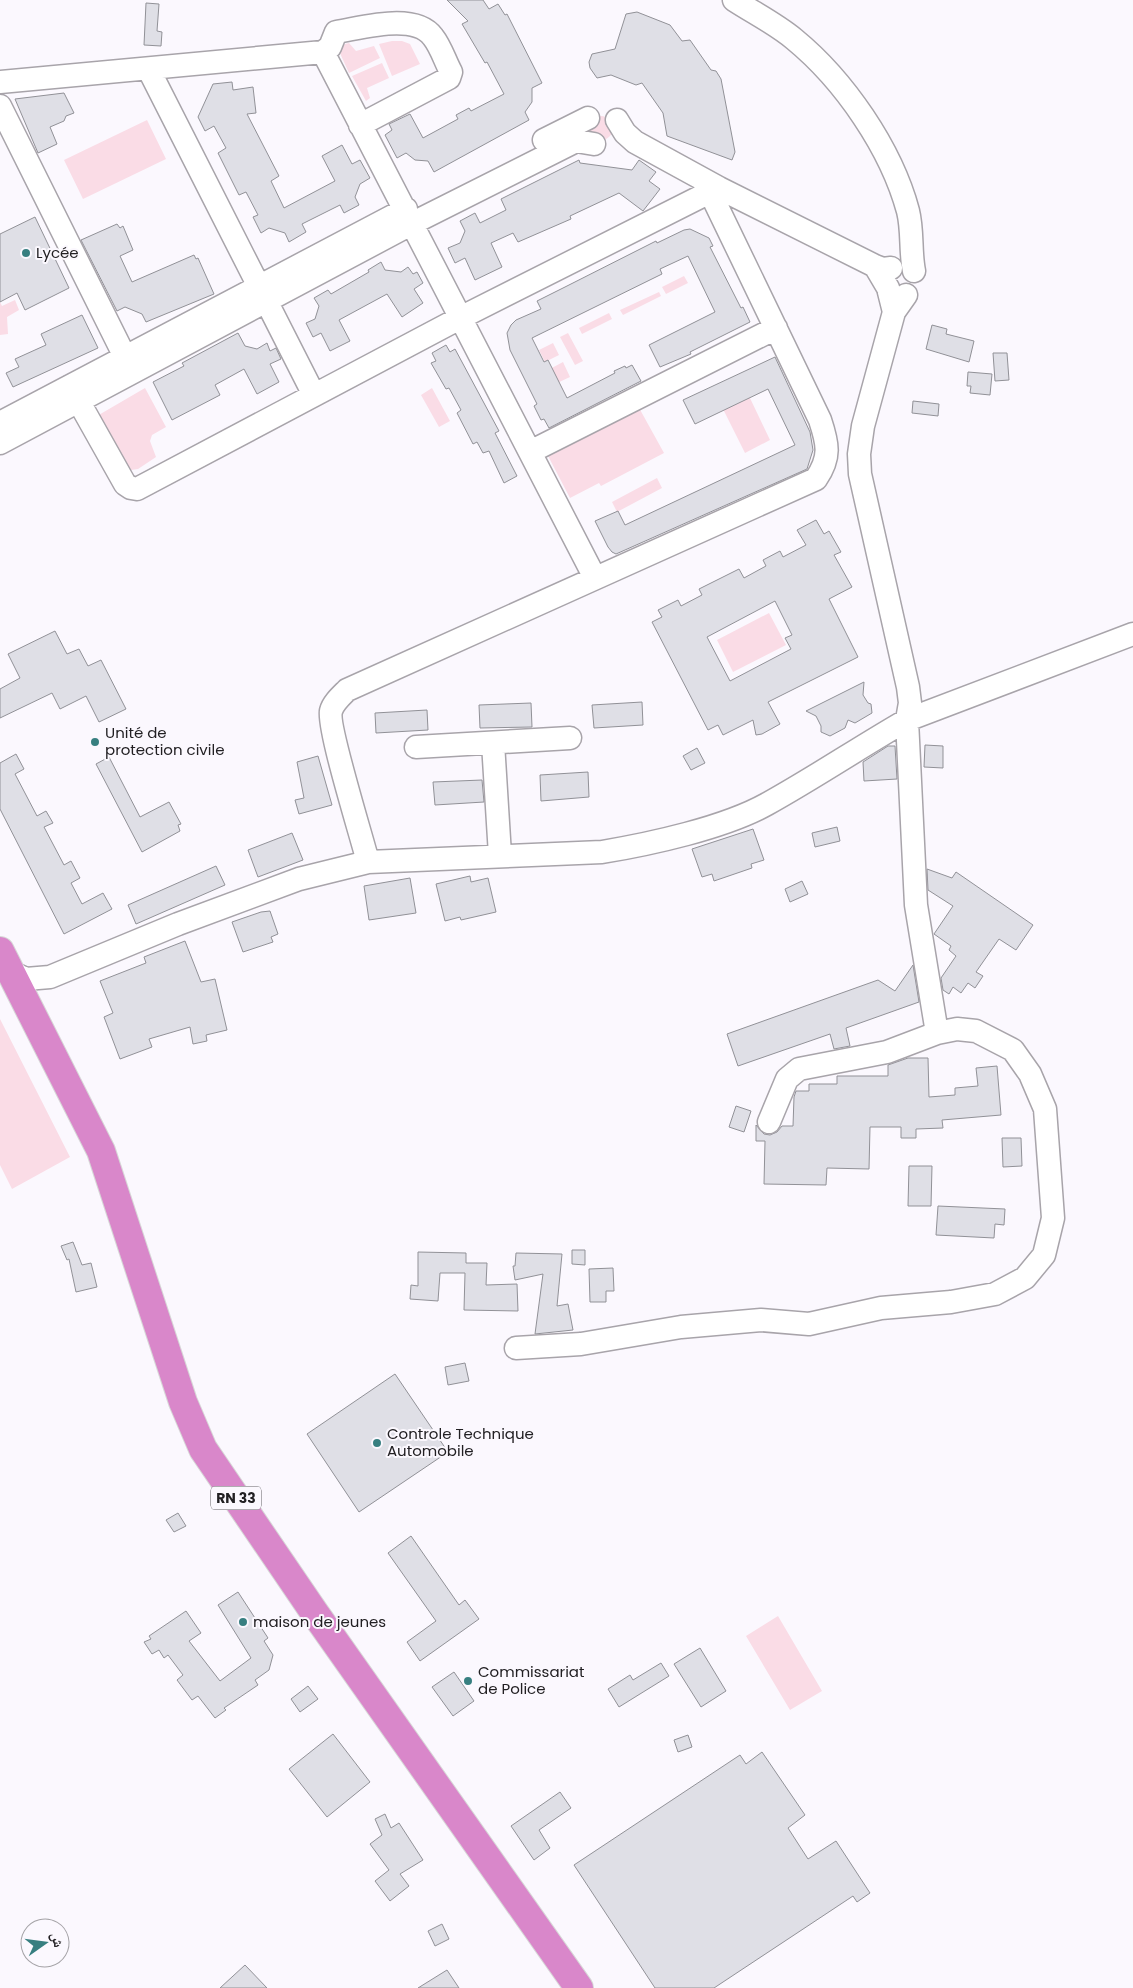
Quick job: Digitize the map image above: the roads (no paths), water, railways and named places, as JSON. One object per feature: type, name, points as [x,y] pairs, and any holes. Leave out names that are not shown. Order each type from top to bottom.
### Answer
[{"type":"highway","name":"RN 33","points":[[4,970],[34,1018],[102,1151],[182,1402],[203,1450],[314,1612],[579,1988]]},
{"type":"highway","name":"RN 33","points":[[4,970],[88,1160],[164,1398],[191,1461],[492,1885],[561,1988]]},
{"type":"street","points":[[734,0],[794,39],[824,68],[847,95],[874,132],[908,209],[912,228],[911,246],[895,281],[863,426],[859,454],[860,474],[908,687],[910,703],[907,720],[916,905],[937,1033]]},
{"type":"street","points":[[0,82],[149,70],[323,52],[330,47],[336,32],[388,24],[419,26],[433,36],[451,72],[449,78],[360,125]]},
{"type":"street","points":[[323,52],[595,578]]},
{"type":"street","points":[[149,70],[314,395]]},
{"type":"street","points":[[0,106],[128,365]]},
{"type":"street","points":[[0,423],[74,393],[408,217],[588,118],[592,114],[603,111],[614,116],[625,133],[635,142],[714,190],[895,281]]},
{"type":"street","points":[[588,118],[585,132],[601,144]]},
{"type":"street","points":[[601,144],[617,137],[619,132],[617,120]]},
{"type":"street","points":[[408,217],[576,141],[601,144],[624,140],[635,142]]},
{"type":"street","points":[[74,393],[125,484],[131,488],[138,489],[460,318],[714,190]]},
{"type":"street","points":[[368,862],[332,728],[330,712],[336,701],[347,690],[816,478],[825,465],[827,442],[820,420],[714,190]]},
{"type":"street","points":[[530,452],[776,328]]},
{"type":"street","points":[[0,443],[74,393]]},
{"type":"street","points":[[4,970],[26,979],[50,977],[178,924],[299,879],[368,862],[602,852],[636,846],[722,822],[766,805],[907,720],[1133,634]]},
{"type":"street","points":[[416,747],[570,738]]},
{"type":"street","points":[[493,743],[500,855]]},
{"type":"street","points":[[34,1018],[35,996],[39,988],[50,977]]},
{"type":"street","points":[[516,1348],[581,1344],[681,1327],[761,1320],[809,1324],[881,1308],[951,1302],[995,1294],[1025,1278],[1044,1255],[1053,1218],[1045,1109],[1030,1074],[1014,1050],[976,1031],[957,1029],[937,1033],[888,1052],[799,1069],[787,1079],[768,1122]]},
{"type":"place","name":"Lycée","points":[[26,253]]},
{"type":"place","name":"Unité de protection civile","points":[[95,742]]},
{"type":"place","name":"Controle Technique Automobile","points":[[377,1443]]},
{"type":"place","name":"maison de jeunes","points":[[243,1622]]},
{"type":"place","name":"Commissariat de Police","points":[[468,1681]]}]
